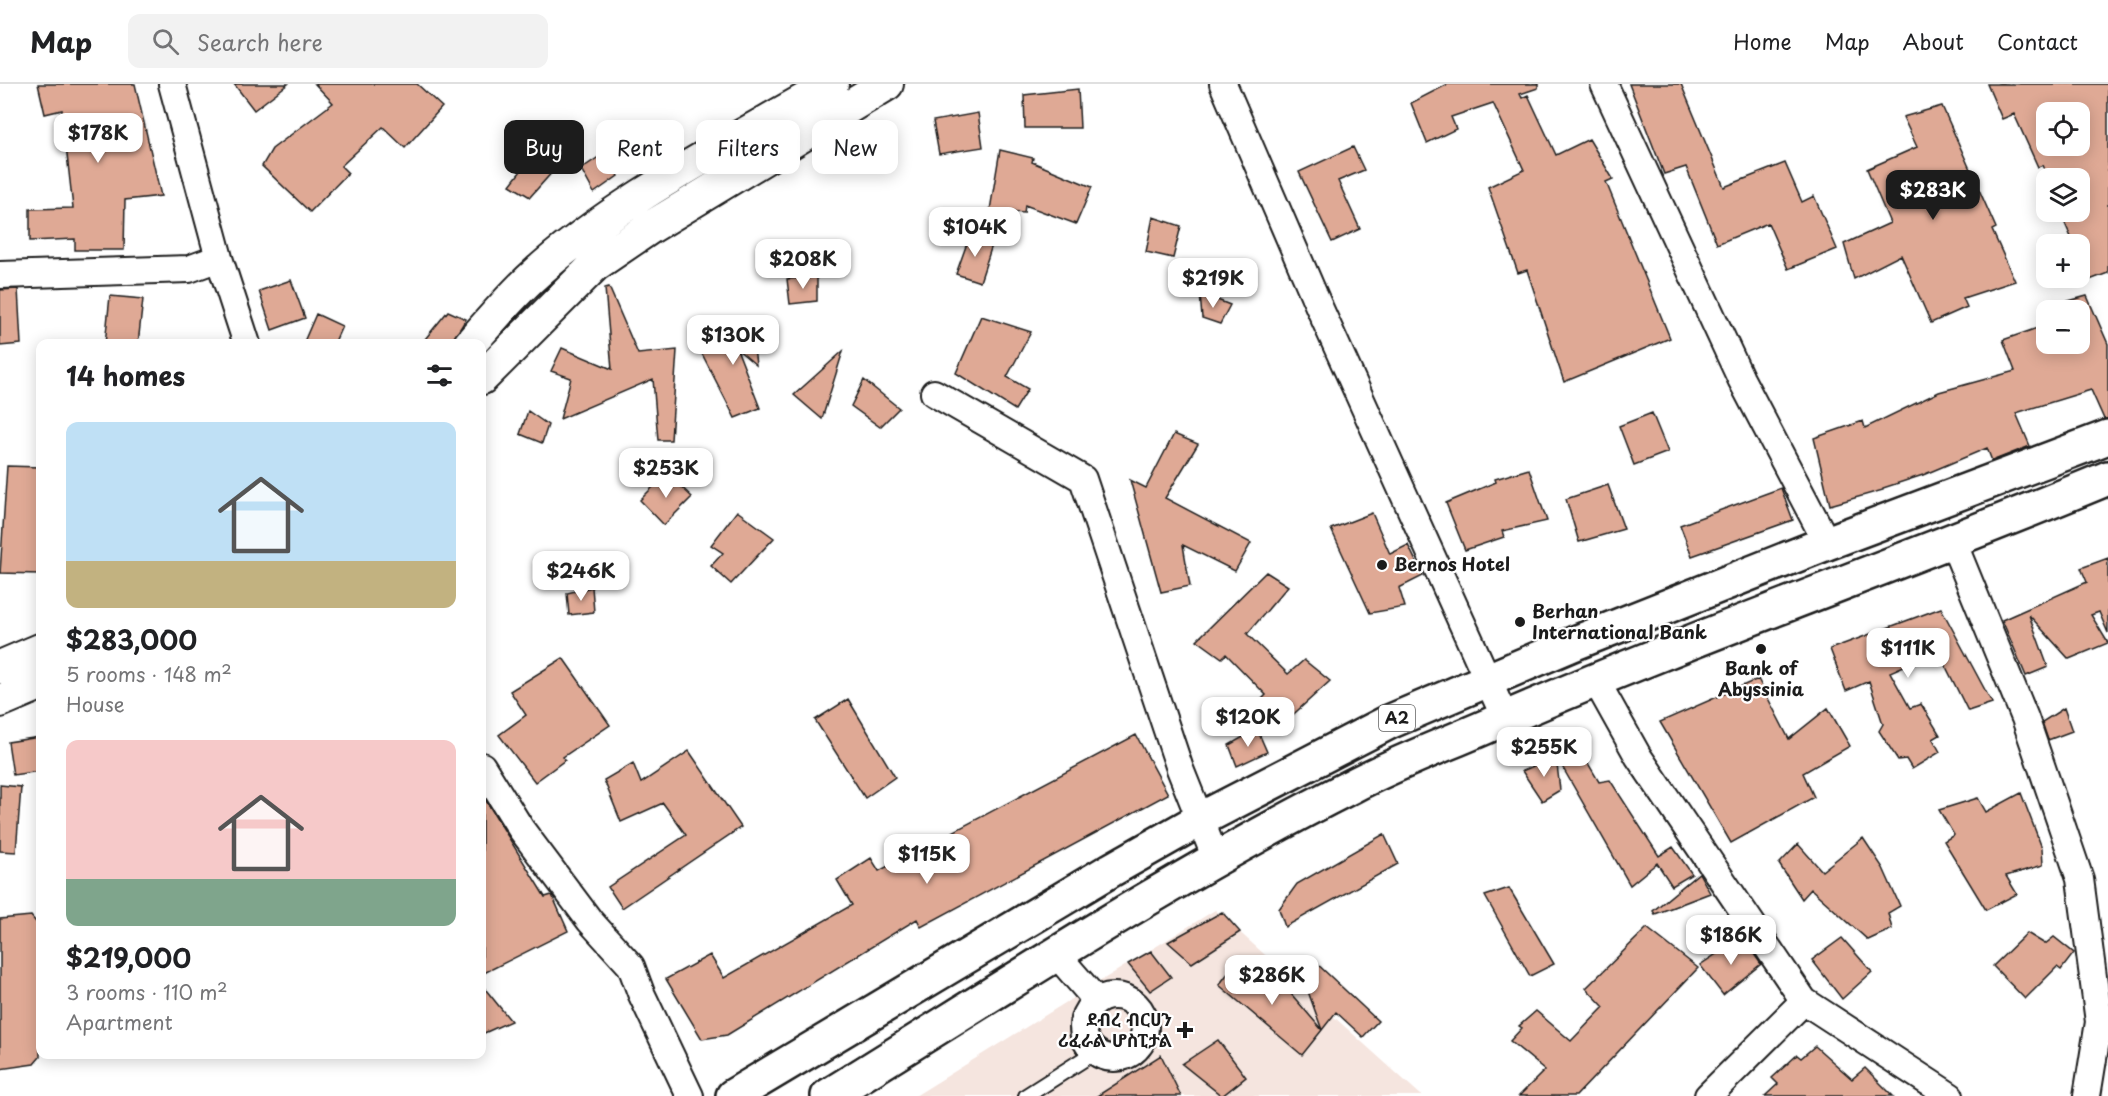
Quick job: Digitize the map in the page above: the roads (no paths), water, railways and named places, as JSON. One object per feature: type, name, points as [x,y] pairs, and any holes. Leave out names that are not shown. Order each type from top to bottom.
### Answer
[{"type":"highway","name":"A2","points":[[733,1096],[1101,876],[1201,819],[1389,722],[1827,543],[2108,437]]},
{"type":"highway","name":"A2","points":[[828,1096],[1216,859],[1353,785],[1595,679],[1953,542],[2108,477]]},
{"type":"street","points":[[172,84],[219,258],[245,339]]},
{"type":"street","points":[[475,339],[529,280],[581,238],[644,195],[832,84]]},
{"type":"street","points":[[486,374],[595,265],[651,227],[887,84]]},
{"type":"street","points":[[1223,84],[1320,309],[1505,718]]},
{"type":"street","points":[[1604,84],[1741,379],[1827,543]]},
{"type":"street","points":[[0,275],[189,269],[219,258]]},
{"type":"street","points":[[934,393],[1083,479],[1168,735],[1216,859]]},
{"type":"street","points":[[1953,542],[2025,718],[2080,879],[2099,1022],[2087,1096]]},
{"type":"street","points":[[0,667],[36,652]]},
{"type":"street","points":[[1595,679],[1638,756],[1804,1001],[1950,1096]]},
{"type":"street","points":[[0,701],[36,686]]},
{"type":"street","points":[[486,772],[521,829],[590,921],[631,966],[641,993],[690,1096]]},
{"type":"street","points":[[1057,955],[1097,1000]]},
{"type":"street","points":[[1116,996],[1134,1002],[1146,1024],[1139,1047],[1129,1055],[1118,1058],[1106,1057],[1095,1052],[1087,1043],[1083,1032],[1083,1019],[1097,1000],[1116,996]]},
{"type":"street","points":[[1708,1096],[1804,1001]]},
{"type":"lane","points":[[1026,1096],[1095,1052]]},
{"type":"place","name":"Bernos Hotel","points":[[1382,565]]},
{"type":"place","name":"Berhan International Bank","points":[[1520,622]]},
{"type":"place","name":"Bank of Abyssinia","points":[[1761,649]]},
{"type":"place","name":"ደብረ ብርሀን ሪፈራል ሆስፒታል","points":[[1185,1030]]}]
